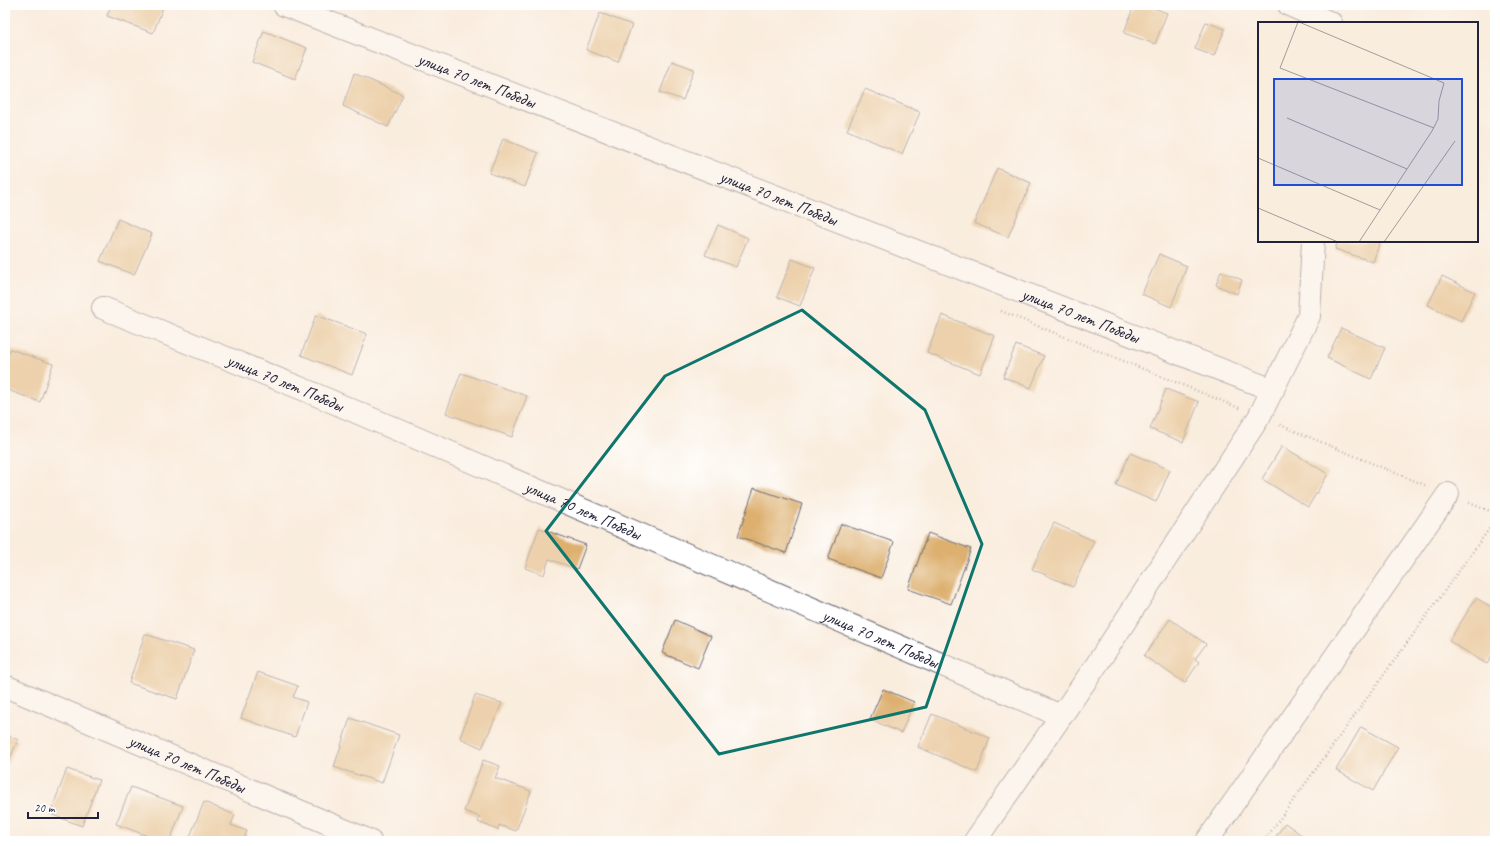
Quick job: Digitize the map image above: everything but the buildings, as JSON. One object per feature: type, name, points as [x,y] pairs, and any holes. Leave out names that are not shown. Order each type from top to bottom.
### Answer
[{"type":"street","name":"улица 70 лет Победы","points":[[284,5],[1273,390]]},
{"type":"street","points":[[1288,5],[1329,22]]},
{"type":"street","points":[[975,841],[1061,716],[1259,417],[1309,316],[1313,242]]},
{"type":"street","name":"улица 70 лет Победы","points":[[103,308],[305,390],[1061,716]]},
{"type":"street","points":[[1207,841],[1448,494]]},
{"type":"street","name":"улица 70 лет Победы","points":[[5,686],[370,841]]},
{"type":"path","points":[[1264,841],[1495,521]]},
{"type":"highlighted area","points":[[802,310],[925,410],[982,544],[926,707],[719,754],[546,531],[665,376]]}]
